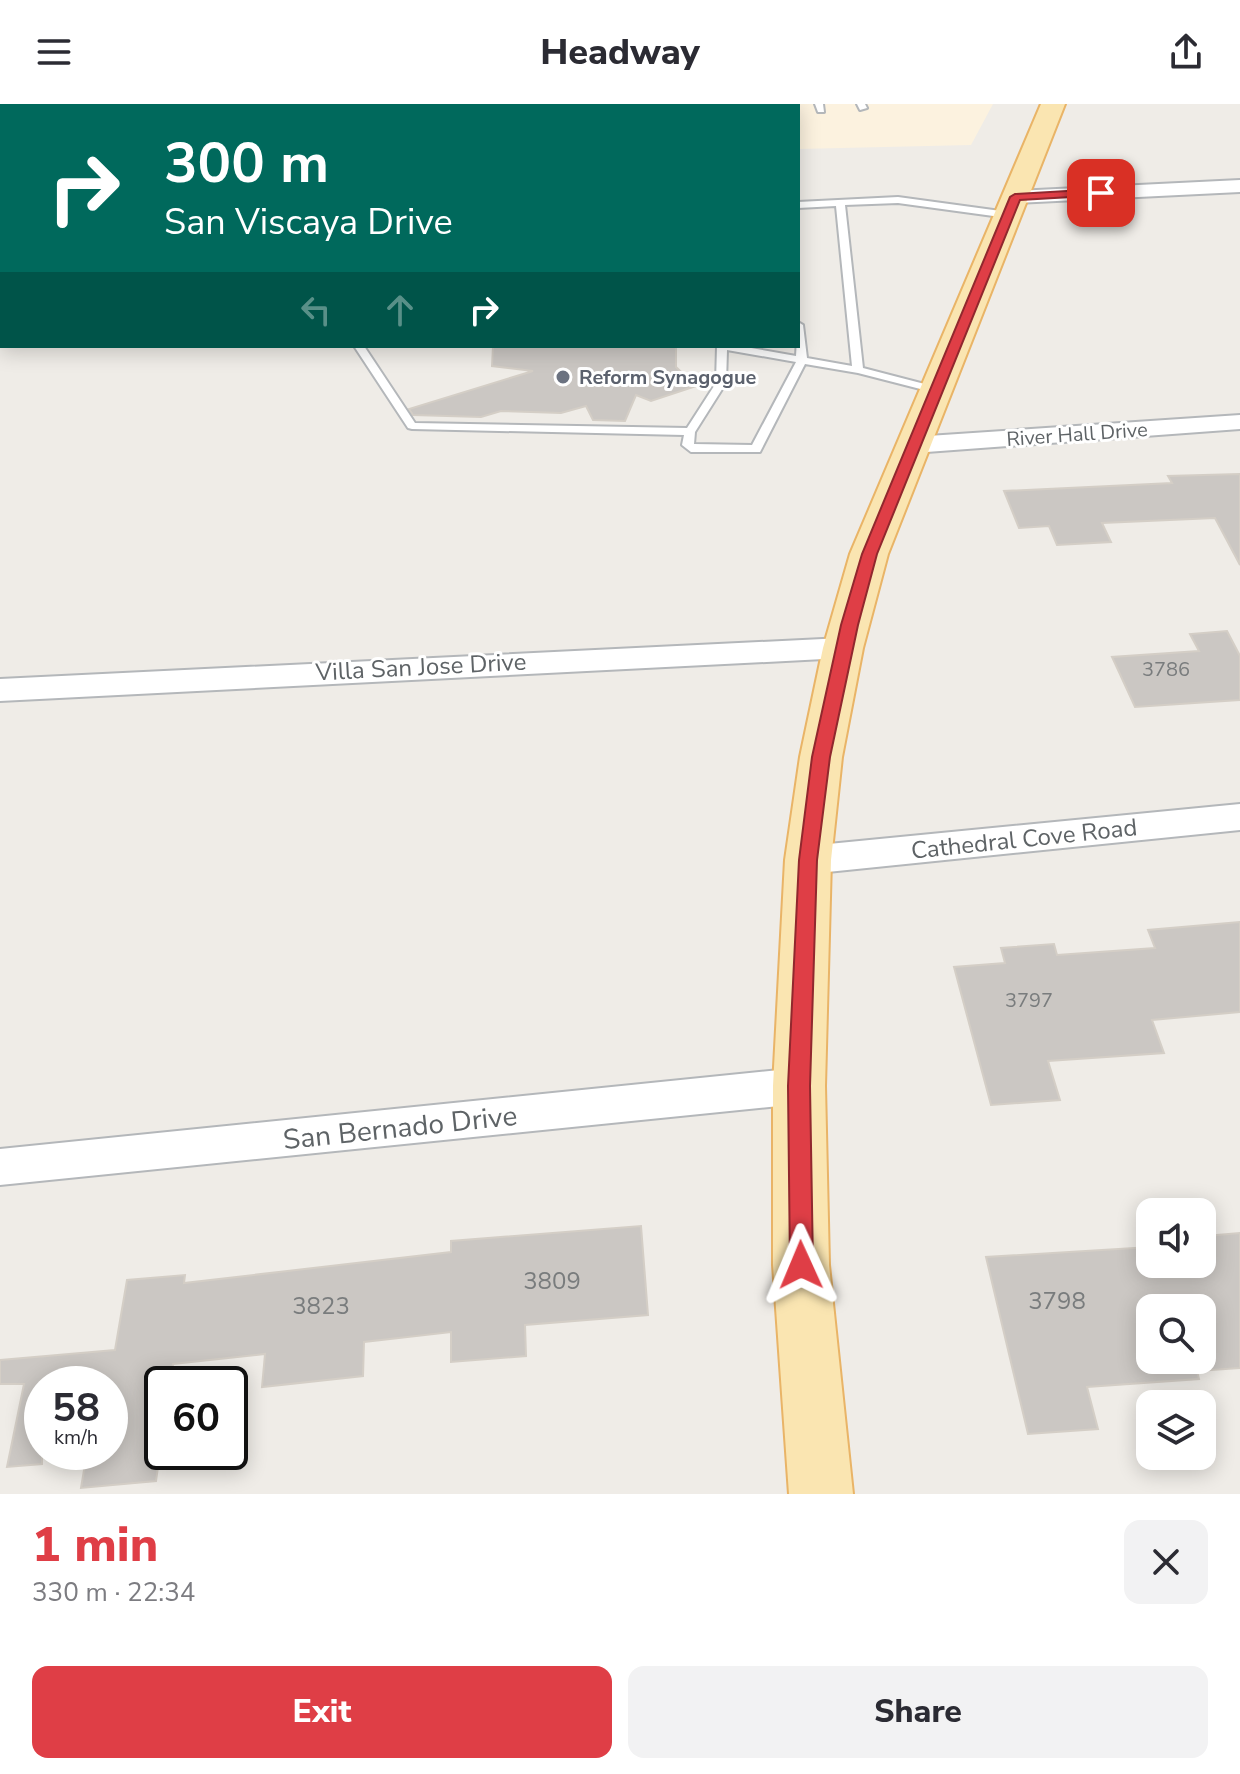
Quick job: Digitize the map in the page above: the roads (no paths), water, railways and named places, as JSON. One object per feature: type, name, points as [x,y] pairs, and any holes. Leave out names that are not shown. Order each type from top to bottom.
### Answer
[{"type":"main road","points":[[821,1494],[801,1265],[799,1086],[808,860],[821,757],[843,648],[869,554],[1053,104]]},
{"type":"street","points":[[1012,206],[1240,186]]},
{"type":"street","name":"River Hall Drive","points":[[913,445],[1240,422]]},
{"type":"street","name":"Villa San Jose Drive","points":[[0,690],[843,648]]},
{"type":"street","name":"Cathedral Cove Road","points":[[808,860],[1240,817]]},
{"type":"street","name":"San Bernado Drive","points":[[0,1167],[799,1086]]},
{"type":"lane","points":[[800,205],[898,200],[1012,206]]},
{"type":"lane","points":[[840,203],[858,370]]},
{"type":"lane","points":[[722,348],[721,383],[690,432],[687,445],[691,448],[756,449],[802,360],[800,342]]},
{"type":"lane","points":[[360,348],[412,426],[690,432]]},
{"type":"lane","points":[[733,348],[858,370],[936,390]]},
{"type":"place","name":"Reform Synagogue","points":[[563,377]]}]
